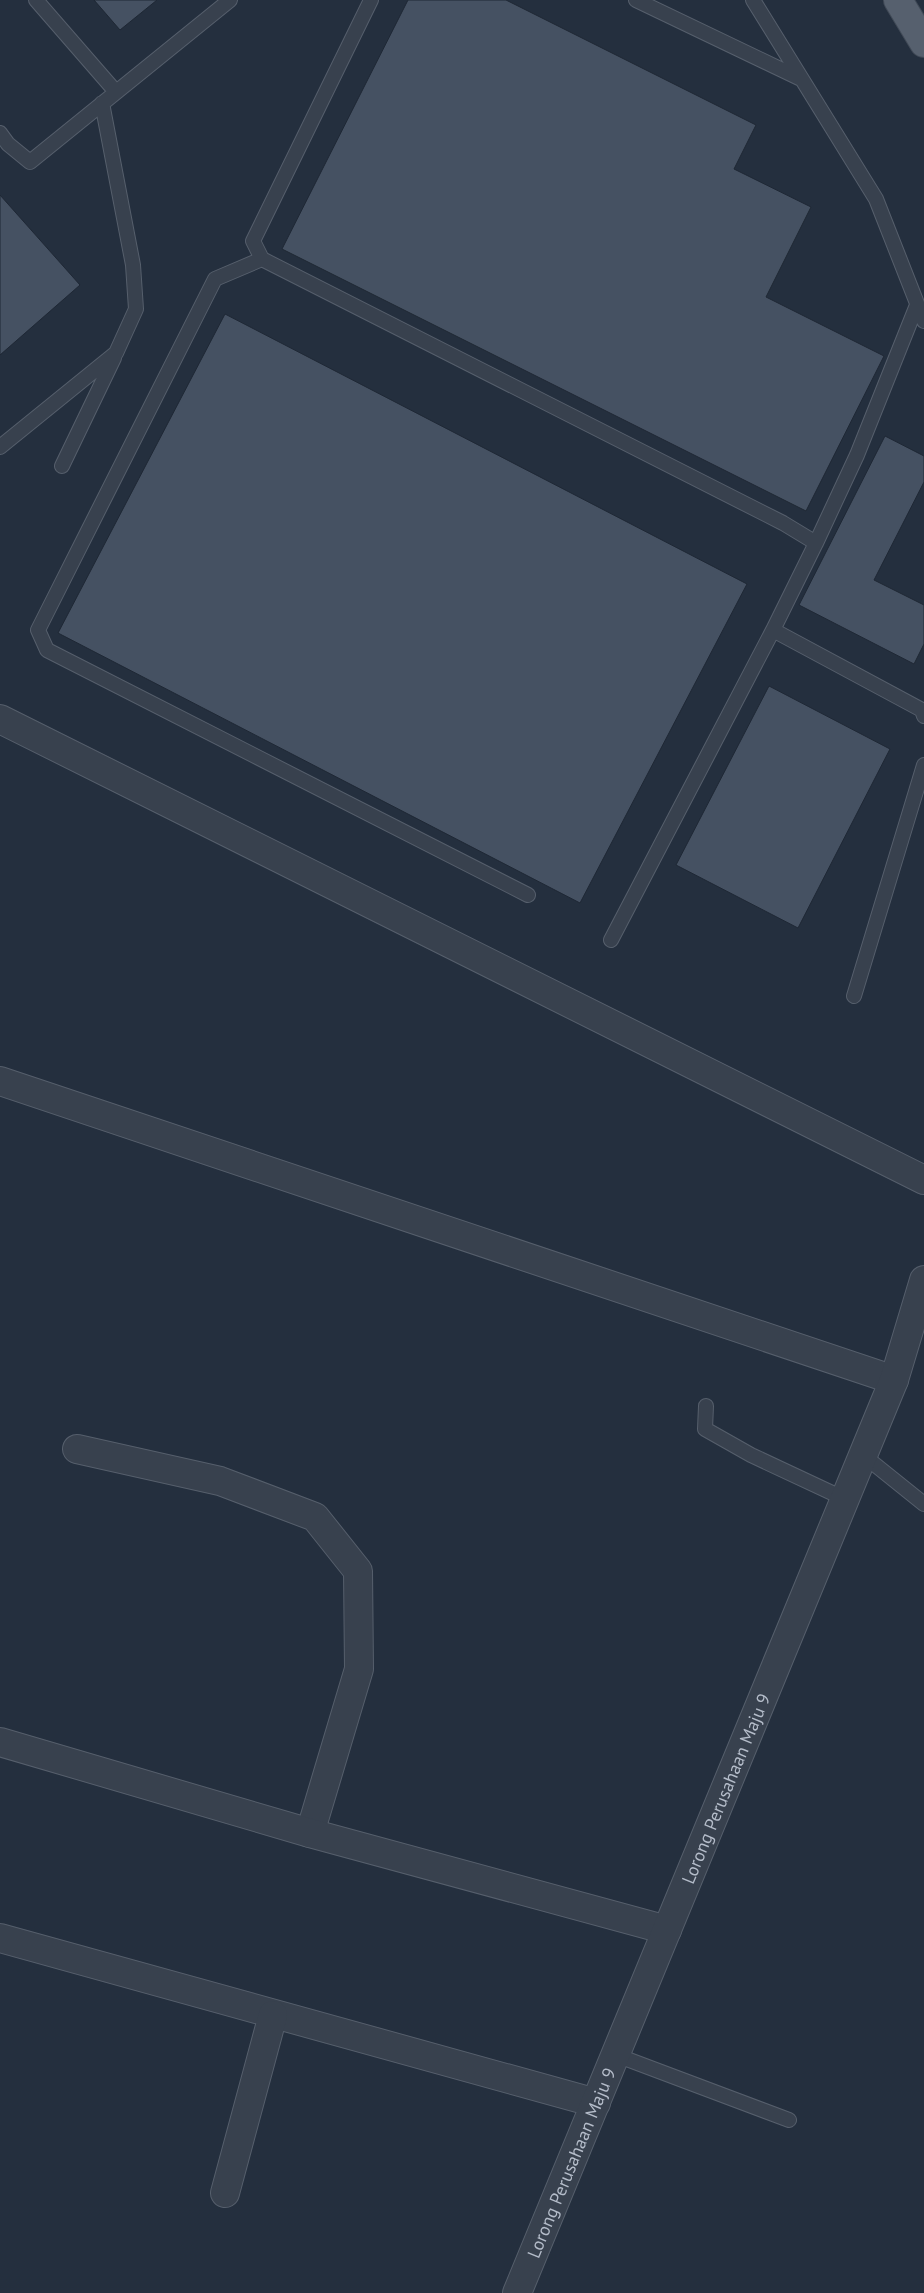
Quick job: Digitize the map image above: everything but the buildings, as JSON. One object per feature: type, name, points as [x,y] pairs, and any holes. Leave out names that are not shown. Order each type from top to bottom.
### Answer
[{"type":"main road","points":[[898,0],[924,44]]},
{"type":"street","points":[[0,719],[924,1180]]},
{"type":"street","points":[[0,1081],[894,1380]]},
{"type":"street","name":"Lorong Perusahaan Maju 9","points":[[517,2293],[864,1455],[894,1380],[924,1280]]},
{"type":"street","points":[[77,1449],[220,1481],[315,1517],[358,1571],[360,1669],[310,1833]]},
{"type":"street","points":[[0,1742],[310,1833],[667,1930]]},
{"type":"street","points":[[0,1938],[596,2103]]},
{"type":"street","points":[[225,2193],[273,2015]]},
{"type":"lane","points":[[36,0],[116,92]]},
{"type":"lane","points":[[0,134],[8,144],[30,162],[230,0]]},
{"type":"lane","points":[[371,0],[253,242],[262,259],[783,523],[816,543]]},
{"type":"lane","points":[[636,0],[802,79]]},
{"type":"lane","points":[[753,0],[876,199],[924,321]]},
{"type":"lane","points":[[62,466],[136,309],[133,265],[102,103]]},
{"type":"lane","points":[[262,259],[215,280],[38,630],[47,650],[528,895]]},
{"type":"lane","points":[[611,940],[816,543],[857,455],[917,305]]},
{"type":"lane","points":[[0,447],[116,353]]},
{"type":"lane","points":[[772,630],[922,710],[924,716]]},
{"type":"lane","points":[[854,996],[924,766]]},
{"type":"lane","points":[[706,1406],[705,1430],[751,1455],[845,1500]]},
{"type":"lane","points":[[864,1455],[924,1504]]},
{"type":"lane","points":[[616,2055],[789,2120]]}]
